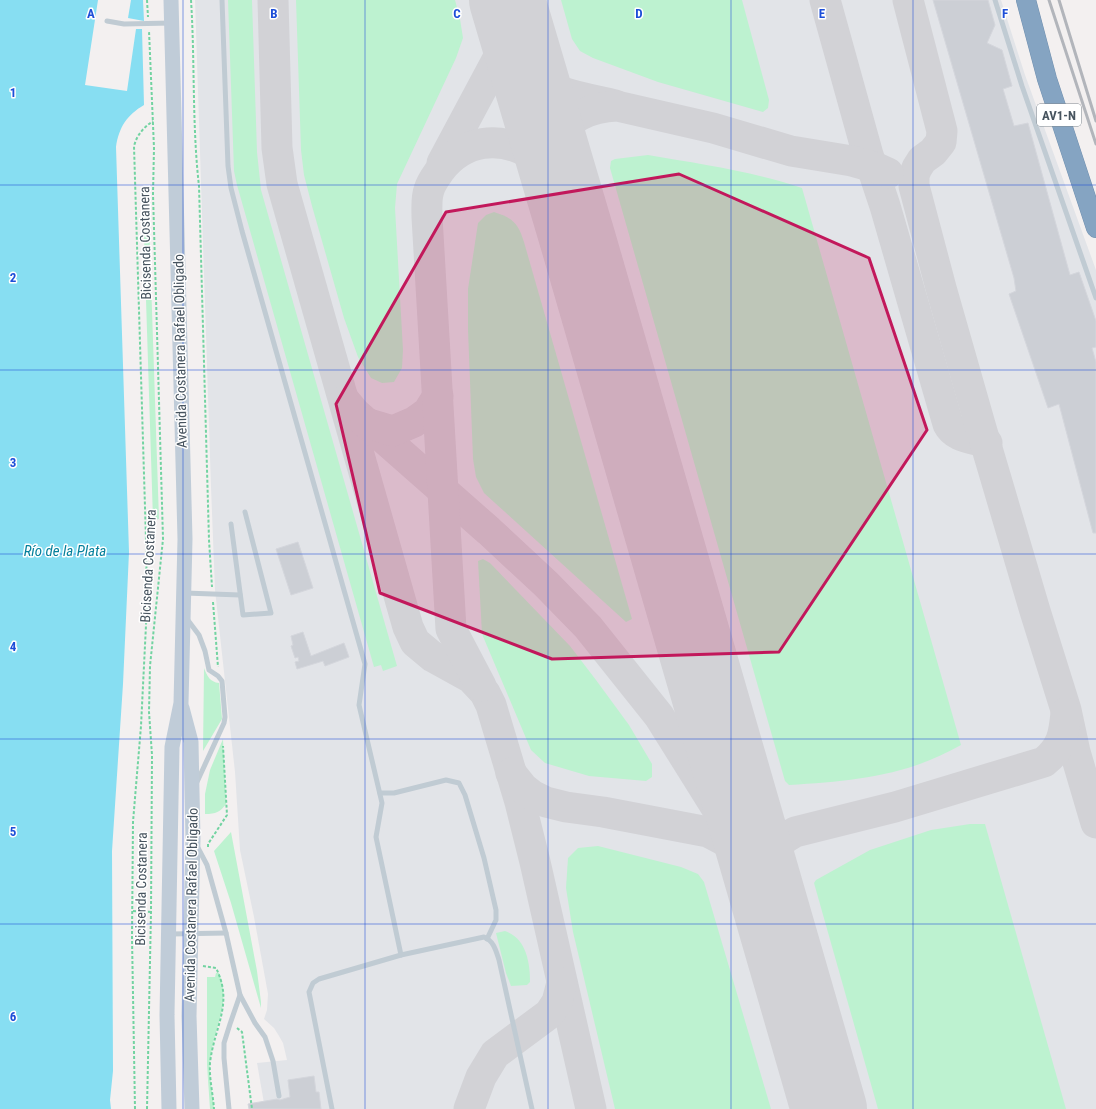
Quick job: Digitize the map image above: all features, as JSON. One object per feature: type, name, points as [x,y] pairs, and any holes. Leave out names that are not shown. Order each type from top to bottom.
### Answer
[{"type":"highway","name":"AV1-N","points":[[1026,0],[1047,79],[1096,228]]},
{"type":"main road","name":"Avenida Costanera Rafael Obligado","points":[[169,1109],[167,1015],[172,747],[181,703],[185,539],[171,0]]},
{"type":"main road","name":"Avenida Costanera Rafael Obligado","points":[[181,703],[191,742],[193,838],[189,1016],[192,1109]]},
{"type":"lane","points":[[222,0],[228,166],[231,188],[365,664],[359,705],[382,803],[376,837],[401,956]]},
{"type":"lane","points":[[995,0],[1022,86],[1096,298]]},
{"type":"lane","points":[[108,21],[124,24],[172,23]]},
{"type":"lane","points":[[231,524],[243,615],[271,613],[245,512]]},
{"type":"lane","points":[[184,593],[240,596]]},
{"type":"lane","points":[[183,616],[200,635],[209,670],[218,676],[222,681],[225,717],[192,792]]},
{"type":"lane","points":[[380,794],[394,793],[446,780],[459,783],[465,794],[484,858],[496,910],[496,920],[487,938]]},
{"type":"lane","points":[[193,838],[207,865],[226,933],[240,995],[255,1023],[265,1037],[273,1061],[279,1096]]},
{"type":"lane","points":[[168,934],[226,933]]},
{"type":"lane","points":[[332,1109],[309,992],[313,983],[318,978],[401,956],[484,937],[487,938],[495,948],[499,960],[532,1109]]},
{"type":"lane","points":[[229,1109],[224,1043],[240,995]]},
{"type":"path","name":"Bicisenda Costanera","points":[[147,0],[154,148],[153,194],[163,539],[155,630],[150,666],[149,712],[152,755],[151,912],[147,1109]]},
{"type":"path","points":[[191,0],[194,40],[196,156],[199,186],[209,532],[218,676]]},
{"type":"path","points":[[135,1109],[132,911],[133,822],[141,726],[146,605],[146,524],[134,146],[136,139],[141,132],[153,121]]},
{"type":"path","points":[[207,865],[208,844],[227,815],[222,726]]},
{"type":"path","points":[[132,911],[151,912]]},
{"type":"path","points":[[202,973],[202,965],[216,968],[224,994],[224,1005],[214,1040],[210,1065],[214,1109]]},
{"type":"path","points":[[220,1020],[230,1024],[242,1032],[252,1109]]},
{"type":"highlighted area","points":[[679,174],[869,258],[927,430],[779,652],[552,659],[380,593],[336,404],[446,212]]},
{"type":"shaded area","points":[[195,0],[1001,0],[1025,75],[1096,270],[1096,1109],[265,1109],[257,1063],[287,1060],[283,1043],[274,1028],[264,1019],[267,1010],[268,994],[240,850],[235,772],[215,590]]},
{"type":"green space","points":[[228,0],[252,0],[257,152],[261,190],[397,666],[383,671],[381,665],[374,667],[237,185],[234,171]]},
{"type":"green space","points":[[296,0],[455,0],[460,19],[463,38],[456,58],[397,184],[395,208],[403,350],[402,368],[394,382],[382,383],[371,378],[358,357],[344,318],[304,175],[301,150]]},
{"type":"green space","points":[[561,0],[742,0],[769,100],[768,108],[763,112],[658,82],[593,58],[580,51],[572,39]]},
{"type":"green space","points":[[648,155],[745,172],[802,188],[961,745],[940,756],[898,771],[877,776],[834,782],[789,785],[785,781],[610,168],[611,161],[615,159]]},
{"type":"green space","points":[[145,191],[148,191],[159,519],[153,520],[143,205]]},
{"type":"green space","points":[[494,212],[514,222],[524,242],[632,619],[626,622],[484,493],[476,477],[473,459],[468,330],[468,289],[478,223],[486,215]]},
{"type":"green space","points":[[483,559],[490,563],[570,646],[629,725],[652,764],[652,777],[646,781],[589,776],[545,763],[531,750],[482,634],[478,561]]},
{"type":"green space","points":[[204,668],[209,678],[219,683],[222,719],[203,751]]},
{"type":"green space","points":[[223,739],[226,804],[217,812],[205,814],[205,794],[210,770]]},
{"type":"green space","points":[[970,824],[985,824],[1066,1109],[878,1109],[814,883],[816,880],[870,850],[931,830]]},
{"type":"green space","points":[[231,832],[257,971],[261,1008],[231,903],[214,851]]},
{"type":"green space","points":[[598,846],[681,867],[698,874],[704,882],[771,1109],[615,1109],[573,932],[566,888],[568,858],[578,848]]},
{"type":"green space","points":[[505,931],[518,939],[528,959],[530,982],[527,985],[511,986],[506,973],[496,933]]},
{"type":"green space","points":[[216,973],[219,973],[222,982],[223,998],[221,1015],[210,1063],[214,1109],[210,1109],[207,1065],[207,977],[215,977]]},
{"type":"water","name":"Río de la Plata","points":[[0,0],[98,0],[85,85],[127,91],[136,29],[142,29],[144,105],[128,117],[119,133],[116,147],[129,552],[123,684],[112,851],[113,1071],[110,1100],[111,1109],[0,1109]]},
{"type":"water","points":[[131,0],[143,0],[144,21],[128,18]]},
{"type":"building","points":[[933,0],[988,0],[995,25],[987,43],[1002,50],[1012,86],[1003,89],[1014,126],[1028,123],[1070,275],[1079,272],[1096,321],[1096,347],[1092,348],[1096,362],[1096,533],[1093,533],[1059,404],[1048,408],[1009,294],[1016,291],[1014,278]]},
{"type":"building","points":[[298,542],[313,588],[291,595],[276,549]]},
{"type":"building","points":[[303,632],[311,656],[344,643],[349,657],[325,666],[323,661],[297,669],[295,662],[299,661],[298,657],[295,658],[291,646],[293,645],[291,636]]},
{"type":"building","points":[[314,1076],[316,1092],[319,1092],[321,1109],[249,1109],[248,1104],[277,1099],[280,1100],[290,1097],[288,1080]]},
{"type":"taxiway","points":[[273,0],[277,148],[282,184],[408,627],[415,642],[433,657],[471,678],[485,693],[491,705],[520,802],[535,862],[591,1109]]},
{"type":"taxiway","points":[[825,0],[868,155],[885,206],[948,424],[951,429],[960,435],[987,443]]},
{"type":"taxiway","points":[[908,0],[942,131],[941,142],[933,152],[922,160],[917,168],[914,175],[914,186],[981,428],[1066,710],[1075,752],[1096,823]]},
{"type":"taxiway","points":[[442,163],[504,47],[511,28],[508,4]]},
{"type":"taxiway","points":[[522,51],[529,66],[540,81],[559,91],[571,95],[615,105]]},
{"type":"taxiway","points":[[554,163],[556,144],[565,127],[572,120],[589,111],[617,106],[713,128],[791,151],[852,161],[877,168],[888,173]]},
{"type":"taxiway","points":[[481,686],[451,629],[427,196],[434,179],[450,159],[471,146],[495,143],[507,144],[519,148],[537,158],[548,168],[565,199]]},
{"type":"taxiway","points":[[366,423],[393,431],[414,422],[428,412],[438,396]]},
{"type":"taxiway","points":[[345,401],[355,413],[489,531],[546,584],[588,627],[659,716],[749,860]]},
{"type":"taxiway","points":[[766,889],[766,869],[769,855],[778,844],[795,832],[895,807],[1044,762],[1055,751],[1061,740],[1066,713]]},
{"type":"taxiway","points":[[511,773],[523,788],[532,795],[546,802],[566,807],[603,812],[708,832],[729,843],[741,852]]},
{"type":"taxiway","points":[[469,1109],[481,1077],[495,1054],[549,1014],[557,1002],[562,983]]},
{"type":"runway","points":[[507,0],[829,1109]]},
{"type":"railway","points":[[1049,0],[1096,144]]},
{"type":"railway","points":[[1059,0],[1096,121]]}]
